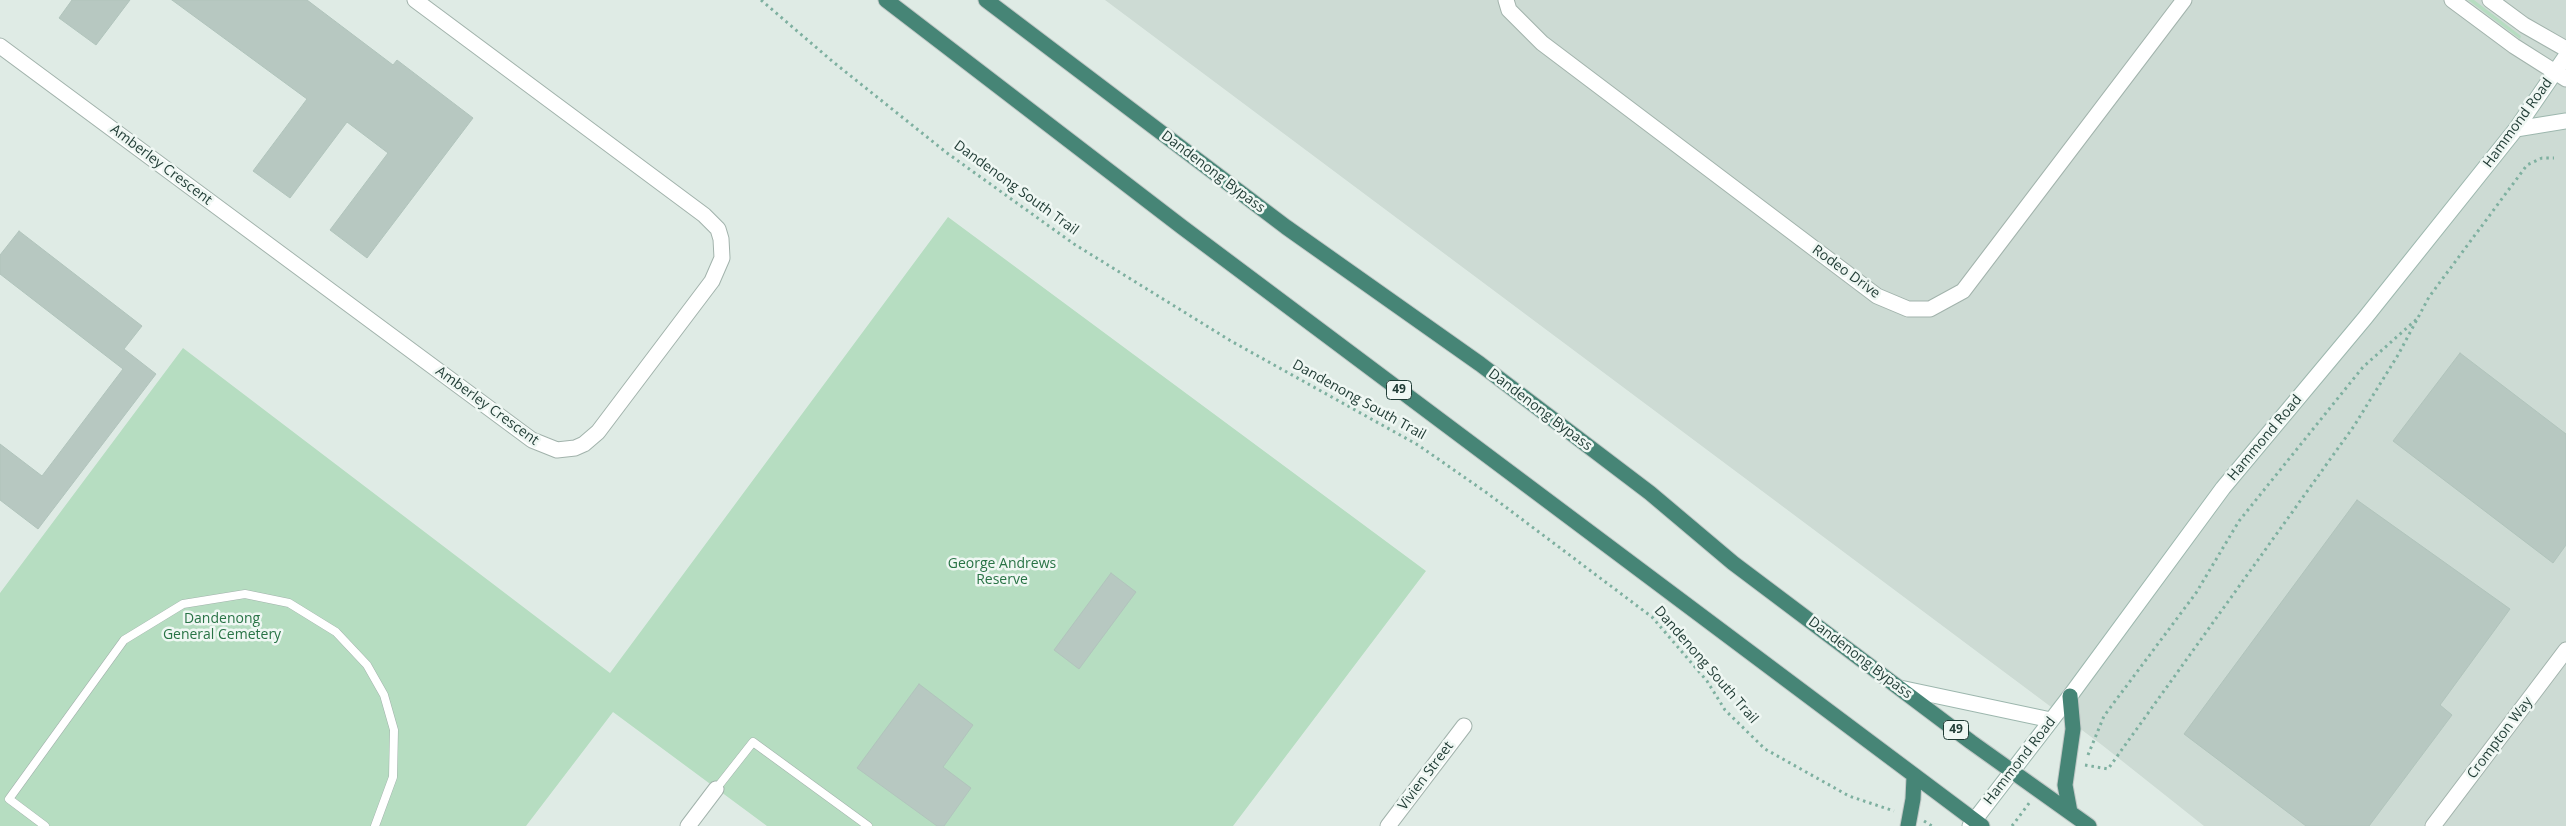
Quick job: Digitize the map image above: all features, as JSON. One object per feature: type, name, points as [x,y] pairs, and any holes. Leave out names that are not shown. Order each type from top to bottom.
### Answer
[{"type":"highway","name":"49","points":[[886,0],[1190,233],[1975,824]]},
{"type":"highway","name":"Dandenong Bypass","points":[[986,0],[1286,227],[1495,376],[1650,493],[1733,563],[2012,771],[2089,826]]},
{"type":"highway","points":[[2070,696],[2073,729],[2064,785],[2070,812]]},
{"type":"highway","points":[[1909,821],[1914,777]]},
{"type":"street","name":"Amberley Crescent","points":[[0,46],[532,440],[557,450],[575,448],[584,444],[598,432],[712,281],[722,258],[721,239],[718,230],[704,214],[415,0]]},
{"type":"street","name":"Rodeo Drive","points":[[1506,0],[1509,10],[1542,43],[1876,296],[1908,309],[1930,309],[1963,291],[2184,0]]},
{"type":"street","points":[[2452,0],[2514,46],[2561,75]]},
{"type":"street","points":[[2490,0],[2524,25],[2566,49]]},
{"type":"street","name":"Hammond Road","points":[[1975,824],[2012,771],[2070,696],[2223,488],[2365,318],[2561,75],[2566,56]]},
{"type":"street","points":[[2516,129],[2566,120]]},
{"type":"street","name":"Crompton Way","points":[[2433,826],[2566,650]]},
{"type":"street","points":[[1900,688],[2051,720]]},
{"type":"street","name":"Vivien Street","points":[[1388,826],[1464,726]]},
{"type":"street","points":[[688,826],[716,789]]},
{"type":"lane","points":[[45,826],[9,799],[124,640],[183,604],[245,594],[289,603],[336,632],[367,665],[384,695],[394,730],[393,777],[375,826]]},
{"type":"lane","points":[[716,789],[753,742],[868,826]]},
{"type":"path","name":"Dandenong South Trail","points":[[761,0],[832,61],[947,153],[1060,234],[1132,281],[1239,346],[1418,445],[1495,499],[1652,617],[1707,681],[1725,710],[1765,750],[1849,796],[1909,821],[1932,826]]},
{"type":"path","points":[[2421,315],[2363,367],[2239,521],[2196,593],[2104,716],[2090,746],[2086,765],[2108,769],[2354,426],[2421,315],[2429,297],[2527,165],[2542,158],[2554,158]]},
{"type":"shaded area","points":[[1105,0],[2566,0],[2566,826],[2204,826],[2102,745]]},
{"type":"green space","points":[[2468,0],[2474,0],[2521,36],[2520,39]]},
{"type":"green space","name":"George Andrews Reserve","points":[[948,217],[1426,571],[1233,826],[767,826],[613,712],[526,826],[0,826],[0,593],[183,348],[610,673]]},
{"type":"building","points":[[72,0],[130,0],[96,45],[59,18]]},
{"type":"building","points":[[172,0],[307,0],[393,65],[397,60],[473,118],[367,258],[330,230],[388,153],[347,122],[290,198],[253,171],[307,99]]},
{"type":"building","points":[[19,231],[142,326],[124,349],[156,374],[38,529],[0,500],[0,444],[42,476],[123,369],[0,274],[0,255]]},
{"type":"building","points":[[2460,353],[2566,434],[2566,545],[2553,563],[2393,441]]},
{"type":"building","points":[[2357,500],[2510,609],[2440,705],[2452,715],[2369,826],[2306,826],[2184,734]]},
{"type":"building","points":[[1111,573],[1136,592],[1079,669],[1054,650]]},
{"type":"building","points":[[919,684],[973,725],[943,767],[971,788],[944,826],[937,826],[857,768]]},
{"type":"park label","name":"Dandenong General Cemetery","points":[[222,628]]}]
